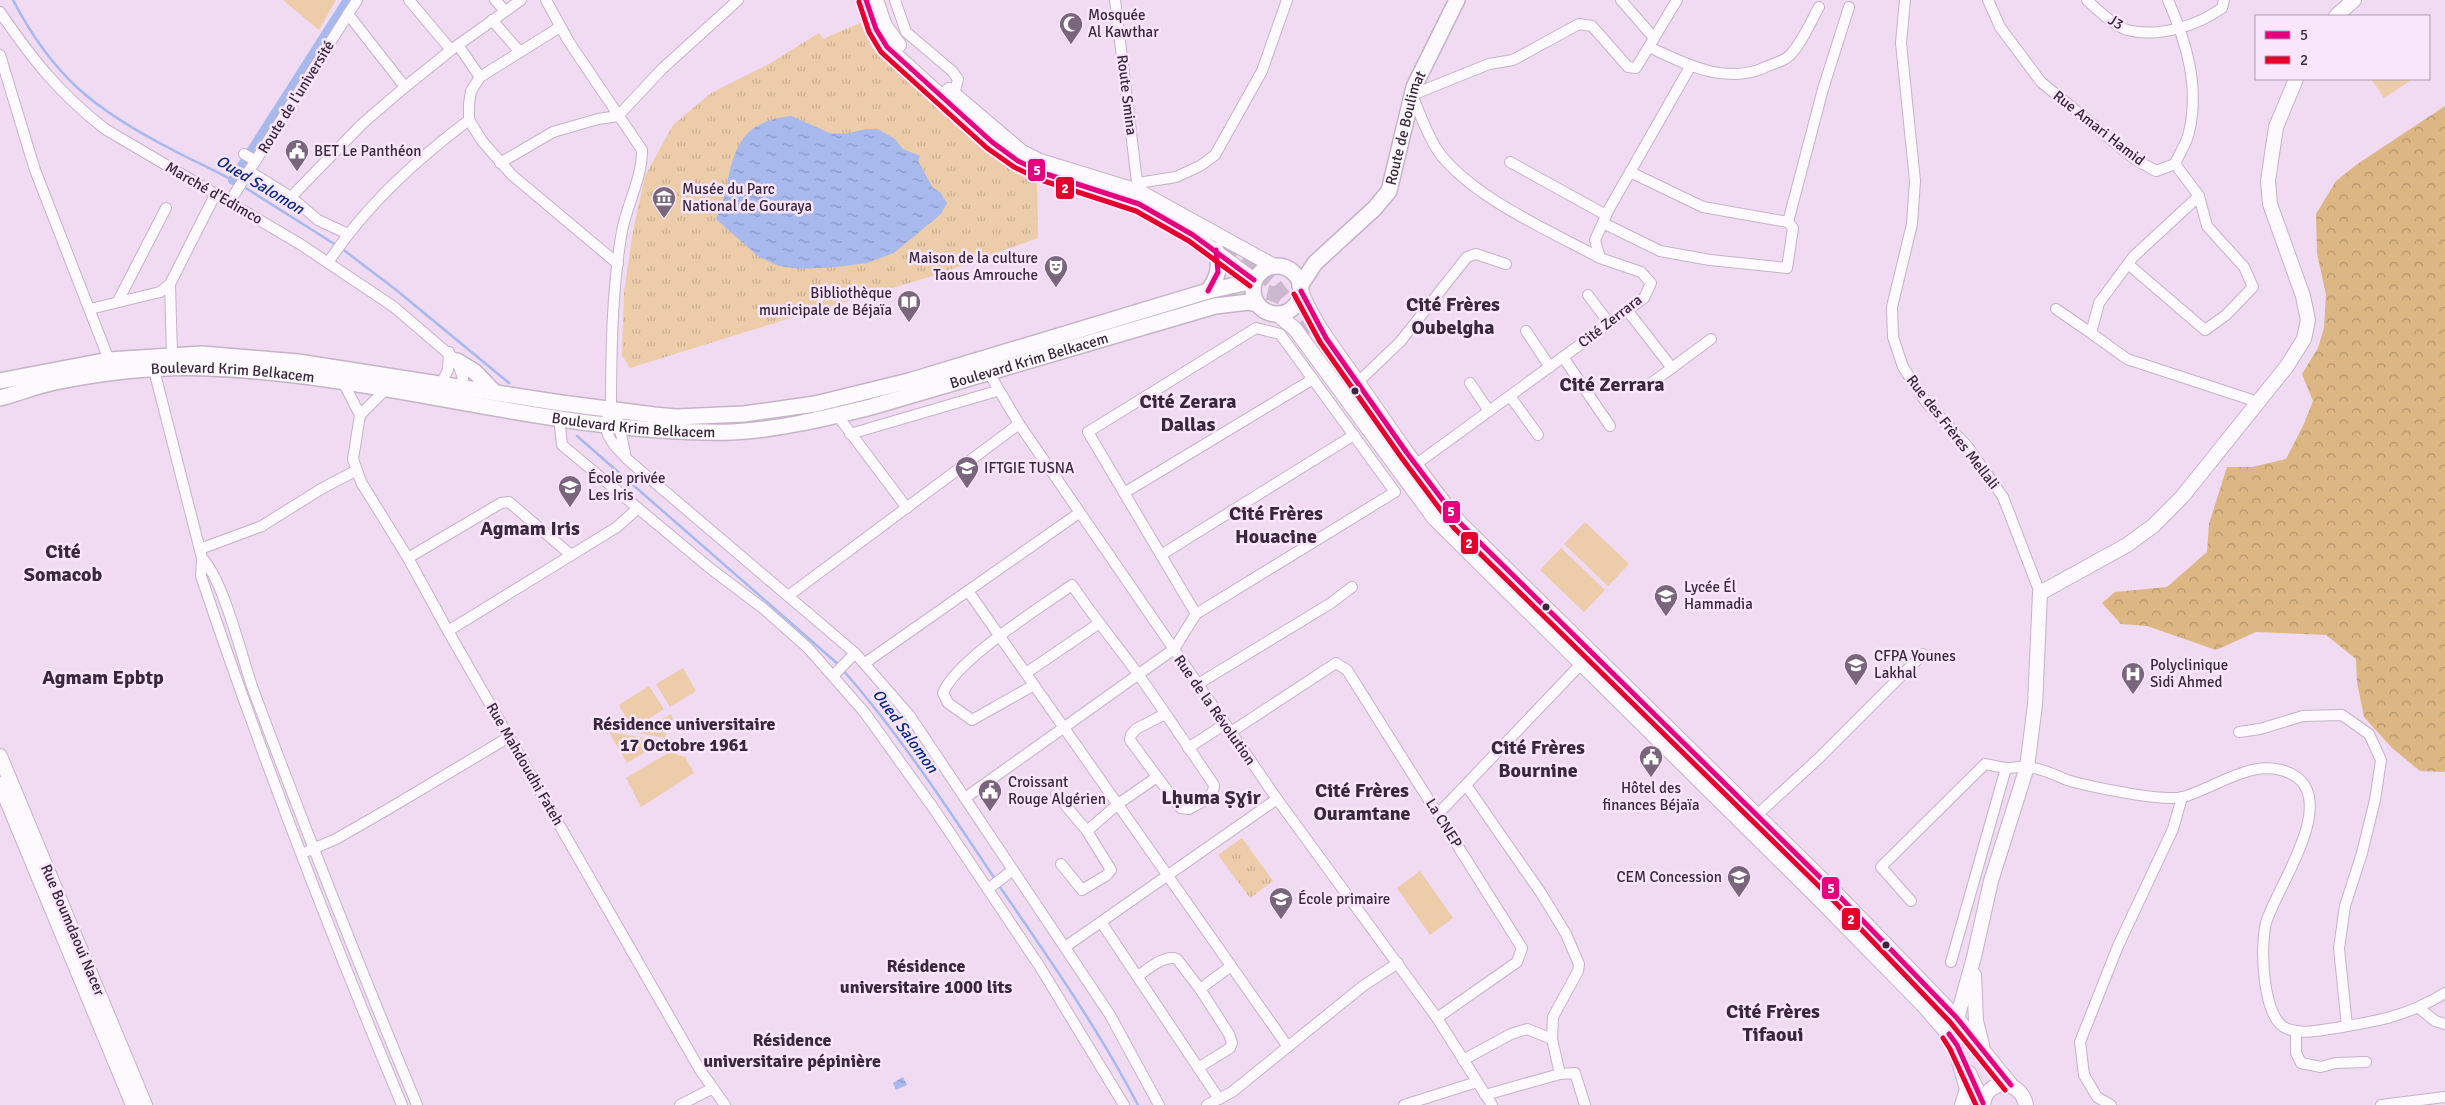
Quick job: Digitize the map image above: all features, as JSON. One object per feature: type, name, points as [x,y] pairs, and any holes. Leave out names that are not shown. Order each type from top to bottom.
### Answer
[{"type":"main road","name":"Route de Boulimat","points":[[1281,268],[1307,268],[1315,263],[1376,208],[1389,191],[1412,95],[1427,58],[1457,0]]},
{"type":"main road","points":[[1208,291],[1217,276],[1219,267],[1216,250]]},
{"type":"main road","name":"Route de Boulimat","points":[[1301,289],[1315,263]]},
{"type":"main road","points":[[1281,268],[1296,277],[1301,289],[1294,307],[1277,314],[1266,312],[1256,304],[1252,290],[1254,281],[1262,271],[1281,268]]},
{"type":"main road","name":"Boulevard Krim Belkacem","points":[[0,381],[109,360],[172,355],[220,355],[298,362],[440,385],[458,394],[558,417],[612,420],[744,414],[783,410],[841,399],[1208,291],[1254,281]]},
{"type":"main road","name":"Boulevard Krim Belkacem","points":[[0,398],[70,380],[154,370],[207,368],[245,370],[343,382],[385,390],[458,394],[495,393],[612,420],[692,432],[734,432],[837,415],[1215,306],[1249,302],[1256,304]]},
{"type":"main road","points":[[453,357],[475,372],[495,393]]},
{"type":"street","name":"Route de l'université","points":[[346,236],[318,220],[291,197],[250,171],[323,45],[357,0]]},
{"type":"street","points":[[409,0],[455,47],[480,77]]},
{"type":"street","points":[[495,0],[505,11]]},
{"type":"street","points":[[291,197],[362,124],[405,86],[455,47],[521,0]]},
{"type":"street","points":[[546,0],[560,27],[642,150],[642,164],[622,230],[618,264],[612,420],[608,436],[627,459],[788,596],[852,656],[865,663],[910,716],[965,798],[1011,872],[1065,947],[1110,1015],[1159,1105]]},
{"type":"street","points":[[500,163],[553,132],[598,119],[618,116],[662,69],[738,0]]},
{"type":"street","points":[[866,0],[876,29],[890,44],[992,142],[1018,162],[1043,173],[1139,204],[1216,250],[1254,281]]},
{"type":"street","points":[[876,0],[890,44],[954,94],[1022,152],[1059,167],[1138,187],[1281,268]]},
{"type":"street","points":[[895,0],[906,32],[958,79],[954,94]]},
{"type":"street","name":"Route Smina","points":[[1115,0],[1138,187]]},
{"type":"street","points":[[1138,187],[1176,177],[1200,166],[1215,155],[1262,71],[1287,0]]},
{"type":"street","points":[[1621,0],[1652,42],[1690,67],[1731,75],[1755,72],[1788,57],[1803,36],[1819,7]]},
{"type":"street","points":[[1600,258],[1502,205],[1480,190],[1454,168],[1438,150],[1412,95],[1489,64],[1513,60],[1579,24],[1592,26],[1628,67],[1636,68],[1677,0]]},
{"type":"street","name":"Rue des Frères Mellali","points":[[1905,0],[1901,43],[1915,181],[1912,224],[1892,307],[1893,337],[1903,367],[1926,402],[1968,447],[2004,497],[2040,592]]},
{"type":"street","name":"Rue Amari Hamid","points":[[1988,0],[2000,26],[2040,82],[2136,160],[2156,171],[2175,164]]},
{"type":"street","name":"J3","points":[[2087,0],[2097,10],[2126,30],[2156,32],[2181,28],[2213,14],[2222,8],[2224,0]]},
{"type":"street","points":[[2128,264],[2205,330],[2226,315],[2253,287],[2244,267],[2207,226],[2202,214],[2199,196],[2175,164],[2189,133],[2193,87],[2181,28],[2168,0]]},
{"type":"street","points":[[2337,15],[2354,0]]},
{"type":"street","points":[[1788,222],[1822,89],[1849,7]]},
{"type":"street","name":"Marché d'Edimco","points":[[0,12],[38,66],[69,100],[105,129],[230,204],[329,260],[394,308],[453,357]]},
{"type":"street","points":[[348,14],[405,86]]},
{"type":"street","points":[[492,20],[520,52]]},
{"type":"street","points":[[560,27],[480,77],[471,91],[469,120],[482,141],[500,163],[618,264]]},
{"type":"street","points":[[890,44],[906,32]]},
{"type":"street","points":[[0,55],[35,170],[109,360]]},
{"type":"street","points":[[1600,258],[1595,240],[1630,172],[1690,67]]},
{"type":"street","points":[[1962,1105],[1967,1089],[1952,1037],[1974,957],[1991,881],[2027,766],[2035,705],[2040,592],[2127,546],[2153,526],[2182,497],[2287,366],[2304,339],[2308,320],[2303,296],[2270,204],[2268,181],[2276,127],[2296,80]]},
{"type":"street","points":[[329,260],[346,236],[409,171],[444,139],[469,120]]},
{"type":"street","points":[[244,154],[255,160]]},
{"type":"street","points":[[1510,162],[1660,251],[1710,260],[1787,268],[1793,228],[1788,222],[1703,207],[1630,172]]},
{"type":"street","points":[[230,204],[250,171]]},
{"type":"street","points":[[90,309],[160,292],[170,284],[215,195]]},
{"type":"street","points":[[2091,333],[2099,303],[2128,264],[2199,196]]},
{"type":"street","points":[[118,301],[166,208]]},
{"type":"street","points":[[1358,382],[1400,342],[1468,257],[1476,254],[1506,264]]},
{"type":"street","name":"Cité Zerrara","points":[[1415,465],[1644,298],[1651,283],[1642,272],[1600,258]]},
{"type":"street","points":[[170,284],[172,355]]},
{"type":"street","points":[[1301,289],[1315,321],[1415,465],[1460,523],[1757,815],[1933,993],[1956,1017],[2011,1085],[2022,1092],[2026,1105]]},
{"type":"street","points":[[1588,295],[1609,323]]},
{"type":"street","points":[[2056,309],[2127,360],[2258,402]]},
{"type":"street","points":[[1627,310],[1672,368]]},
{"type":"street","points":[[1277,314],[1295,329],[1434,518],[1821,901],[1952,1037],[1983,1104]]},
{"type":"street","points":[[1196,614],[1088,432],[1256,328],[1280,334],[1395,492]]},
{"type":"street","points":[[1526,331],[1550,366]]},
{"type":"street","points":[[1646,387],[1711,338]]},
{"type":"street","points":[[440,385],[453,357]]},
{"type":"street","points":[[453,357],[462,372],[458,394]]},
{"type":"street","points":[[1563,357],[1610,426]]},
{"type":"street","name":"Rue de la Révolution","points":[[982,358],[998,391],[1019,424],[1278,800],[1437,1018],[1492,1105]]},
{"type":"street","points":[[154,370],[201,554],[202,576],[238,686],[302,854],[403,1105],[416,1103],[314,849],[250,681],[215,574],[201,554]]},
{"type":"street","points":[[1124,493],[1313,379]]},
{"type":"street","points":[[343,382],[360,415],[385,390]]},
{"type":"street","points":[[1470,383],[1489,411]]},
{"type":"street","points":[[850,434],[998,391]]},
{"type":"street","points":[[1510,396],[1538,435]]},
{"type":"street","name":"Rue Mahdoudhi Fateh","points":[[360,415],[353,460],[361,482],[408,558],[700,1070],[725,1105]]},
{"type":"street","points":[[837,415],[907,508]]},
{"type":"street","points":[[558,417],[562,445],[764,609],[834,674],[871,721],[990,887],[1124,1105]]},
{"type":"street","points":[[788,596],[1019,424]]},
{"type":"street","points":[[1161,555],[1354,435]]},
{"type":"street","points":[[201,554],[262,526],[321,489],[357,470]]},
{"type":"street","points":[[965,798],[1174,649],[1196,614],[1409,484]]},
{"type":"street","points":[[408,558],[501,503],[509,502],[571,555]]},
{"type":"street","points":[[448,631],[617,527],[638,508]]},
{"type":"street","points":[[865,663],[1080,513]]},
{"type":"street","points":[[1034,685],[972,720],[948,703],[943,693],[947,682],[1000,636],[1072,585],[1098,624],[1138,674],[1214,785],[1212,794],[1190,809],[1181,808],[1133,745],[1130,735],[1136,729],[1165,714]]},
{"type":"street","points":[[1198,684],[1331,603],[1352,587]]},
{"type":"street","points":[[968,590],[1288,1047]]},
{"type":"street","points":[[1026,673],[1098,624]]},
{"type":"street","points":[[1757,815],[1819,758],[1923,654]]},
{"type":"street","points":[[834,674],[852,656]]},
{"type":"street","name":"La CNEP","points":[[1228,728],[1336,663],[1347,670],[1522,948],[1517,962],[1437,1018]]},
{"type":"street","points":[[1438,814],[1581,664]]},
{"type":"street","points":[[2239,732],[2303,716],[2342,715],[2368,734],[2381,760],[2373,809],[2345,906],[2340,948],[2347,1026]]},
{"type":"street","points":[[1188,748],[1228,728]]},
{"type":"street","points":[[302,854],[390,808],[509,737]]},
{"type":"street","name":"Rue Boumdaoui Nacer","points":[[0,756],[145,1105]]},
{"type":"street","points":[[1911,901],[1881,867],[1985,764],[2006,768],[2027,766],[2073,782],[2116,791],[2182,797],[2243,772],[2275,769],[2296,777],[2307,792],[2310,812],[2304,839],[2266,923],[2262,951],[2268,997],[2274,1019],[2286,1029],[2306,1032],[2384,1021],[2419,1008],[2445,994]]},
{"type":"street","points":[[1951,962],[2006,768]]},
{"type":"street","points":[[1087,831],[1118,804],[1156,777]]},
{"type":"street","name":"Rue Boumdaoui Nacer","points":[[0,784],[133,1105]]},
{"type":"street","points":[[1466,785],[1541,893],[1566,934],[1579,964],[1553,1017],[1552,1039],[1560,1074]]},
{"type":"street","points":[[1056,794],[1087,831],[1110,870],[1107,875],[1082,890],[1061,864]]},
{"type":"street","points":[[2111,1105],[2097,1097],[2084,1075],[2080,1042],[2118,946],[2173,828],[2182,797]]},
{"type":"street","points":[[1065,947],[1278,800]]},
{"type":"street","points":[[990,887],[1011,872]]},
{"type":"street","points":[[1101,922],[1219,1099]]},
{"type":"street","points":[[1138,976],[1166,958],[1172,957],[1177,959],[1200,989],[1229,1034],[1232,1042],[1230,1048],[1198,1068]]},
{"type":"street","points":[[1933,993],[1948,995],[1958,988],[1974,957]]},
{"type":"street","points":[[1974,957],[1974,996],[1982,1048]]},
{"type":"street","points":[[1208,1105],[1232,1092],[1363,986],[1398,963]]},
{"type":"street","points":[[1200,989],[1232,966]]},
{"type":"street","points":[[2419,1008],[2435,1021],[2445,1024]]},
{"type":"street","points":[[1463,1060],[1511,1034],[1527,1029],[1552,1039]]},
{"type":"street","points":[[2296,1031],[2296,1053],[2301,1063],[2321,1067],[2335,1063],[2366,1062]]},
{"type":"street","points":[[1485,1095],[1560,1074],[1575,1073],[1586,1105]]},
{"type":"street","points":[[1404,1105],[1477,1082]]},
{"type":"street","points":[[1983,1104],[1990,1090],[1996,1086],[2011,1085]]},
{"type":"street","points":[[680,1105],[713,1088]]},
{"type":"street","points":[[2381,1105],[2445,1097]]},
{"type":"green space","points":[[283,0],[336,0],[319,30]]},
{"type":"green space","points":[[860,23],[872,48],[1003,161],[1037,180],[1038,238],[936,275],[630,368],[622,355],[624,292],[633,231],[645,176],[673,125],[711,93],[769,64],[819,33],[823,39]]},
{"type":"green space","points":[[2372,80],[2411,80],[2384,98]]},
{"type":"green space","points":[[2445,106],[2445,772],[2420,771],[2392,748],[2364,717],[2357,683],[2356,659],[2326,635],[2256,632],[2216,650],[2147,626],[2121,624],[2102,603],[2115,592],[2167,587],[2207,552],[2209,524],[2227,467],[2252,467],[2286,459],[2313,401],[2302,374],[2318,348],[2324,328],[2326,295],[2317,253],[2316,214],[2336,181],[2356,165]]},
{"type":"green space","points":[[1585,522],[1629,564],[1608,586],[1564,544]]},
{"type":"green space","points":[[1561,548],[1605,590],[1584,612],[1540,570]]},
{"type":"green space","points":[[683,668],[696,691],[670,707],[656,684]]},
{"type":"green space","points":[[649,686],[664,709],[633,729],[619,705]]},
{"type":"green space","points":[[671,714],[673,719],[668,726],[665,738],[638,733]]},
{"type":"green space","points":[[609,732],[663,741],[627,763]]},
{"type":"green space","points":[[673,750],[678,755],[685,757],[694,773],[641,807],[626,778]]},
{"type":"green space","points":[[1242,838],[1273,881],[1250,898],[1218,855]]},
{"type":"green space","points":[[1420,871],[1453,918],[1430,935],[1397,888]]},
{"type":"water","points":[[791,116],[830,133],[845,134],[866,129],[878,129],[895,139],[903,149],[920,156],[918,161],[933,188],[940,192],[947,203],[941,214],[894,253],[867,263],[800,269],[779,266],[759,257],[716,219],[733,160],[744,138],[751,130],[761,124]]},
{"type":"water","points":[[903,1077],[907,1085],[896,1090],[893,1083]]},
{"type":"waterway","name":"Oued Salomon","points":[[13,0],[44,50],[78,89],[98,105],[144,135],[239,184]]},
{"type":"waterway","points":[[233,180],[348,0]]},
{"type":"waterway","name":"Oued Salomon","points":[[244,187],[336,245]]},
{"type":"waterway","name":"Oued Salomon","points":[[341,248],[395,289],[509,383]]},
{"type":"waterway","name":"Oued Salomon","points":[[577,436],[839,665]]},
{"type":"waterway","name":"Oued Salomon","points":[[843,670],[884,720],[941,798],[995,879]]},
{"type":"waterway","name":"Oued Salomon","points":[[998,884],[1089,1020],[1138,1105]]},
{"type":"tunnel","points":[[1227,245],[1275,285],[1290,304]]},
{"type":"tunnel","points":[[1222,295],[1249,291],[1266,292],[1274,294],[1290,304],[1359,396],[1373,410]]},
{"type":"transit line","name":"5","points":[[866,0],[876,29],[887,47],[992,142],[1018,161],[1043,173],[1139,204],[1193,235],[1254,280]]},
{"type":"transit line","name":"2","points":[[859,2],[869,32],[881,52],[987,148],[1014,167],[1041,180],[1136,211],[1189,241],[1250,286]]},
{"type":"transit line","name":"5","points":[[1208,291],[1218,272],[1216,250]]},
{"type":"transit line","name":"5","points":[[1301,291],[1326,338],[1407,453],[1460,523],[1837,894],[1956,1017],[2011,1085]]},
{"type":"transit line","name":"2","points":[[1294,294],[1320,342],[1401,457],[1454,528],[1832,899],[1950,1022],[2005,1090]]},
{"type":"transit line","name":"5","points":[[1949,1034],[1957,1045],[1983,1103]]},
{"type":"transit line","name":"2","points":[[1943,1038],[1976,1105]]},
{"type":"place","name":"Mosquée Al Kawthar","points":[[1071,45]]},
{"type":"place","name":"BET Le Panthéon","points":[[297,172]]},
{"type":"place","name":"Musée du Parc National de Gouraya","points":[[664,219]]},
{"type":"place","name":"Maison de la culture Taous Amrouche","points":[[1056,288]]},
{"type":"place","name":"Bibliothèque municipale de Béjaïa","points":[[909,323]]},
{"type":"place","name":"IFTGIE TUSNA","points":[[967,489]]},
{"type":"place","name":"École privée Les Iris","points":[[570,508]]},
{"type":"place","name":"Lycée Él Hammadia","points":[[1666,617]]},
{"type":"place","name":"CFPA Younes Lakhal","points":[[1856,686]]},
{"type":"place","name":"Polyclinique Sidi Ahmed","points":[[2133,695]]},
{"type":"place","name":"Hôtel des finances Béjaïa","points":[[1651,778]]},
{"type":"place","name":"Croissant Rouge Algérien","points":[[990,812]]},
{"type":"place","name":"CEM Concession","points":[[1739,898]]},
{"type":"place","name":"École primaire","points":[[1281,920]]},
{"type":"district","name":"Cité Frères Oubelgha","points":[[1453,316]]},
{"type":"district","name":"Cité Zerrara","points":[[1612,384]]},
{"type":"district","name":"Cité Zerara Dallas","points":[[1188,412]]},
{"type":"district","name":"Cité Frères Houacine","points":[[1276,524]]},
{"type":"district","name":"Agmam Iris","points":[[530,528]]},
{"type":"district","name":"Cité Somacob","points":[[63,562]]},
{"type":"district","name":"Agmam Epbtp","points":[[103,677]]},
{"type":"district","name":"Résidence universitaire 17 Octobre 1961","points":[[684,734]]},
{"type":"district","name":"Cité Frères Bournine","points":[[1538,758]]},
{"type":"district","name":"Lḥuma Ṣɣir","points":[[1211,797]]},
{"type":"district","name":"Cité Frères Ouramtane","points":[[1362,802]]},
{"type":"district","name":"Résidence universitaire 1000 lits","points":[[926,976]]},
{"type":"district","name":"Cité Frères Tifaoui","points":[[1773,1022]]},
{"type":"district","name":"Résidence universitaire pépinière","points":[[792,1050]]}]
